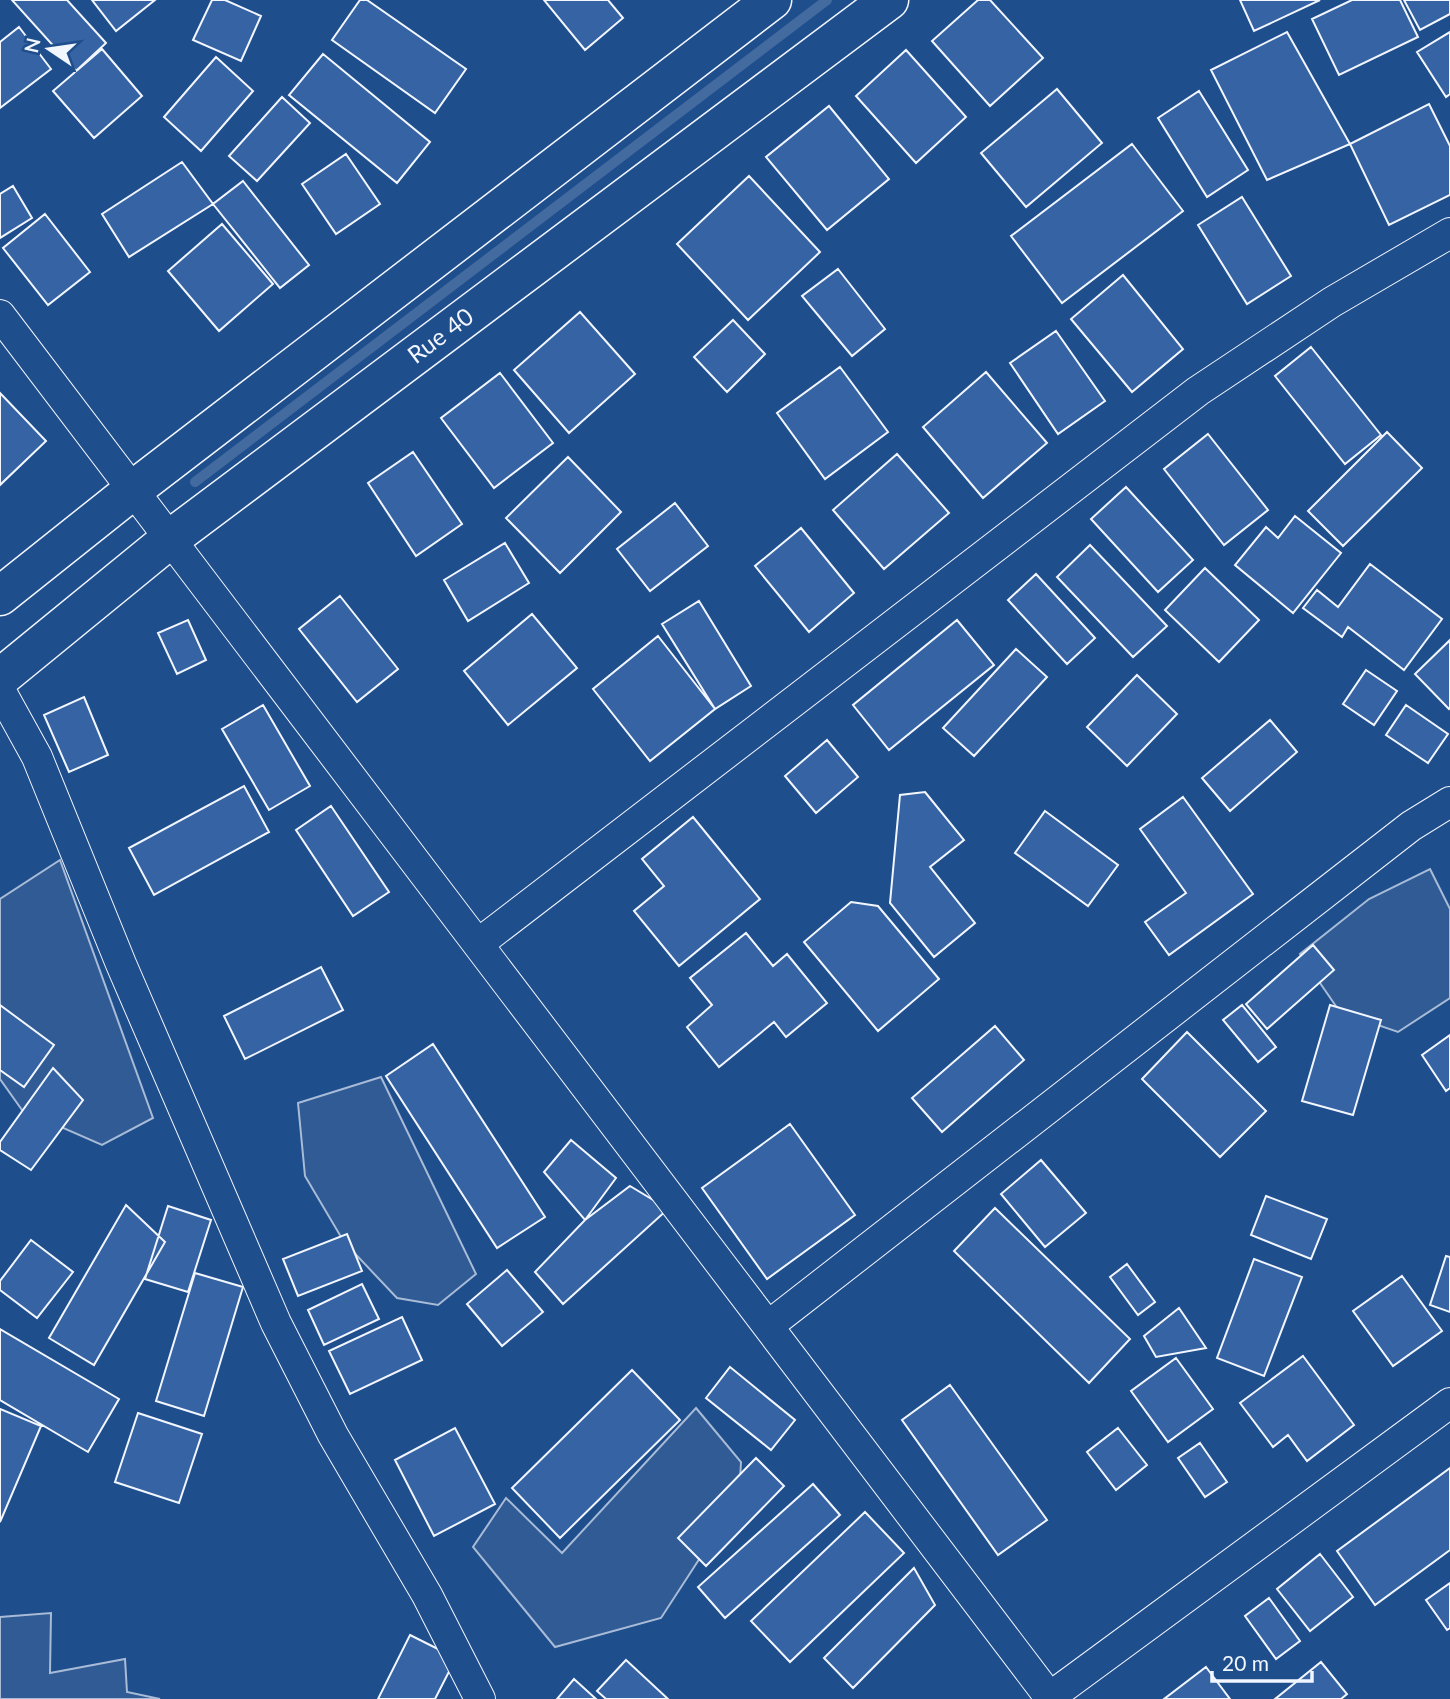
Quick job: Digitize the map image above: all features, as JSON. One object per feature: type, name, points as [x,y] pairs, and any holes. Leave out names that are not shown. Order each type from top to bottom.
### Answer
[{"type":"main road","points":[[0,596],[133,490],[772,0]]},
{"type":"main road","name":"Rue 40","points":[[0,678],[170,539],[889,0]]},
{"type":"street","points":[[478,944],[1198,391],[1332,302],[1450,233]]},
{"type":"street","points":[[0,315],[1050,1698],[1450,1403]]},
{"type":"street","points":[[0,690],[37,757],[121,964],[275,1323],[333,1435],[427,1595],[480,1699]]},
{"type":"street","points":[[768,1325],[1411,826],[1450,802]]},
{"type":"shaded area","points":[[60,860],[153,1118],[102,1145],[22,1110],[0,1079],[0,899]]},
{"type":"shaded area","points":[[1430,869],[1450,909],[1450,998],[1398,1032],[1340,1012],[1300,954],[1369,899]]},
{"type":"shaded area","points":[[381,1077],[476,1274],[438,1305],[397,1298],[344,1242],[305,1176],[298,1103]]},
{"type":"shaded area","points":[[696,1408],[741,1462],[739,1498],[661,1618],[555,1647],[473,1547],[506,1498],[562,1553]]},
{"type":"shaded area","points":[[51,1613],[50,1673],[125,1659],[127,1692],[160,1699],[0,1699],[0,1617]]},
{"type":"building","points":[[12,0],[67,0],[106,43],[76,71]]},
{"type":"building","points":[[92,0],[155,0],[116,31]]},
{"type":"building","points":[[212,0],[225,0],[261,16],[241,61],[193,40]]},
{"type":"building","points":[[360,0],[367,0],[466,69],[435,113],[332,40]]},
{"type":"building","points":[[544,0],[608,0],[623,18],[585,50]]},
{"type":"building","points":[[978,0],[990,0],[1043,58],[990,106],[932,41]]},
{"type":"building","points":[[1240,0],[1320,0],[1254,31]]},
{"type":"building","points":[[1352,0],[1400,0],[1418,37],[1339,75],[1312,19]]},
{"type":"building","points":[[1404,0],[1450,0],[1450,14],[1420,30]]},
{"type":"building","points":[[19,27],[51,69],[0,108],[0,42]]},
{"type":"building","points":[[1287,32],[1350,144],[1267,180],[1211,70]]},
{"type":"building","points":[[1450,32],[1450,94],[1446,97],[1417,52]]},
{"type":"building","points":[[102,49],[142,96],[94,138],[53,91]]},
{"type":"building","points":[[906,50],[966,117],[916,163],[856,96]]},
{"type":"building","points":[[323,54],[430,142],[397,183],[289,95]]},
{"type":"building","points":[[216,57],[253,91],[201,151],[164,117]]},
{"type":"building","points":[[1057,89],[1102,143],[1026,207],[981,153]]},
{"type":"building","points":[[1199,91],[1248,170],[1207,197],[1158,118]]},
{"type":"building","points":[[282,97],[310,123],[257,181],[229,156]]},
{"type":"building","points":[[1429,104],[1450,146],[1450,195],[1389,225],[1350,144]]},
{"type":"building","points":[[829,106],[889,179],[827,230],[766,157]]},
{"type":"building","points":[[1132,144],[1183,211],[1062,303],[1011,236]]},
{"type":"building","points":[[346,154],[380,204],[336,234],[302,184]]},
{"type":"building","points":[[182,162],[213,204],[129,257],[102,214]]},
{"type":"building","points":[[749,176],[820,252],[748,320],[677,244]]},
{"type":"building","points":[[243,181],[309,265],[280,288],[213,204]]},
{"type":"building","points":[[13,186],[32,218],[0,238],[0,194]]},
{"type":"building","points":[[1242,197],[1291,276],[1247,304],[1198,225]]},
{"type":"building","points":[[45,214],[90,272],[48,305],[3,248]]},
{"type":"building","points":[[222,224],[273,284],[219,331],[168,271]]},
{"type":"building","points":[[838,269],[885,329],[852,356],[802,296]]},
{"type":"building","points":[[1123,275],[1183,349],[1132,392],[1071,319]]},
{"type":"building","points":[[580,312],[635,374],[569,433],[514,370]]},
{"type":"building","points":[[733,320],[765,354],[727,392],[694,357]]},
{"type":"building","points":[[1056,331],[1105,401],[1058,434],[1010,363]]},
{"type":"building","points":[[1311,347],[1381,435],[1345,464],[1275,376]]},
{"type":"building","points":[[840,367],[888,432],[825,479],[777,413]]},
{"type":"building","points":[[986,372],[1047,443],[983,498],[923,427]]},
{"type":"building","points":[[500,373],[553,443],[494,488],[441,418]]},
{"type":"building","points":[[0,393],[46,441],[0,485]]},
{"type":"building","points":[[1387,432],[1422,468],[1343,546],[1308,511]]},
{"type":"building","points":[[1208,434],[1268,510],[1224,545],[1164,469]]},
{"type":"building","points":[[413,452],[462,524],[416,556],[368,483]]},
{"type":"building","points":[[897,454],[949,513],[884,569],[833,510]]},
{"type":"building","points":[[568,457],[621,512],[560,573],[506,518]]},
{"type":"building","points":[[1126,487],[1193,560],[1158,592],[1091,519]]},
{"type":"building","points":[[675,503],[708,546],[650,591],[617,549]]},
{"type":"building","points":[[1295,516],[1341,553],[1293,613],[1235,565],[1266,527],[1278,538]]},
{"type":"building","points":[[801,528],[854,593],[809,632],[755,566]]},
{"type":"building","points":[[505,543],[529,583],[468,621],[444,580]]},
{"type":"building","points":[[1090,545],[1167,626],[1133,657],[1057,577]]},
{"type":"building","points":[[1370,564],[1442,619],[1404,670],[1348,627],[1342,637],[1303,608],[1317,590],[1338,607]]},
{"type":"building","points":[[1205,568],[1259,620],[1219,662],[1165,610]]},
{"type":"building","points":[[1036,574],[1095,638],[1067,664],[1008,600]]},
{"type":"building","points":[[340,596],[398,669],[357,702],[299,629]]},
{"type":"building","points":[[699,601],[751,686],[715,709],[662,624]]},
{"type":"building","points":[[532,614],[577,668],[508,725],[464,671]]},
{"type":"building","points":[[188,620],[206,660],[177,674],[158,633]]},
{"type":"building","points":[[957,620],[994,665],[889,750],[853,705]]},
{"type":"building","points":[[658,636],[715,709],[650,761],[593,689]]},
{"type":"building","points":[[1450,640],[1450,708],[1449,709],[1415,674]]},
{"type":"building","points":[[1016,649],[1047,677],[974,756],[943,728]]},
{"type":"building","points":[[1366,670],[1397,691],[1374,725],[1343,704]]},
{"type":"building","points":[[1137,675],[1177,714],[1127,766],[1087,727]]},
{"type":"building","points":[[84,697],[108,755],[69,772],[44,715]]},
{"type":"building","points":[[263,705],[310,786],[269,810],[222,729]]},
{"type":"building","points":[[1406,705],[1448,734],[1428,763],[1386,735]]},
{"type":"building","points":[[1270,720],[1297,752],[1230,811],[1202,778]]},
{"type":"building","points":[[827,740],[858,777],[816,813],[785,776]]},
{"type":"building","points":[[244,786],[269,832],[154,895],[129,848]]},
{"type":"building","points":[[925,792],[964,840],[930,867],[975,923],[934,957],[890,903],[900,795]]},
{"type":"building","points":[[1183,797],[1253,894],[1169,955],[1145,922],[1186,893],[1140,829]]},
{"type":"building","points":[[331,806],[389,892],[353,916],[296,830]]},
{"type":"building","points":[[1045,811],[1118,865],[1088,906],[1015,853]]},
{"type":"building","points":[[693,817],[760,899],[679,966],[634,911],[664,886],[642,859]]},
{"type":"building","points":[[851,902],[878,906],[939,979],[878,1031],[804,942]]},
{"type":"building","points":[[746,933],[773,966],[787,954],[827,1003],[786,1037],[774,1022],[719,1067],[687,1027],[712,1005],[690,978]]},
{"type":"building","points":[[1313,945],[1334,970],[1267,1029],[1246,1004]]},
{"type":"building","points":[[321,967],[343,1010],[245,1059],[224,1016]]},
{"type":"building","points":[[0,1005],[54,1045],[24,1087],[0,1070]]},
{"type":"building","points":[[1242,1005],[1276,1047],[1258,1062],[1223,1020]]},
{"type":"building","points":[[1330,1005],[1381,1020],[1353,1115],[1302,1101]]},
{"type":"building","points":[[995,1026],[1024,1060],[942,1132],[912,1098]]},
{"type":"building","points":[[1187,1032],[1266,1111],[1220,1157],[1142,1079]]},
{"type":"building","points":[[1450,1035],[1450,1088],[1446,1091],[1422,1055]]},
{"type":"building","points":[[433,1044],[545,1217],[497,1248],[386,1076]]},
{"type":"building","points":[[53,1068],[83,1100],[31,1170],[0,1150],[0,1142]]},
{"type":"building","points":[[790,1124],[855,1215],[767,1279],[702,1188]]},
{"type":"building","points":[[571,1140],[616,1178],[585,1220],[544,1172]]},
{"type":"building","points":[[1041,1160],[1086,1213],[1045,1247],[1001,1194]]},
{"type":"building","points":[[630,1186],[668,1209],[563,1304],[535,1272],[585,1220]]},
{"type":"building","points":[[1266,1196],[1327,1219],[1311,1259],[1251,1235]]},
{"type":"building","points":[[126,1205],[165,1242],[94,1365],[49,1338]]},
{"type":"building","points":[[168,1206],[211,1220],[188,1292],[145,1279]]},
{"type":"building","points":[[995,1208],[1130,1339],[1089,1383],[954,1251]]},
{"type":"building","points":[[347,1234],[362,1271],[298,1296],[283,1259]]},
{"type":"building","points":[[31,1240],[73,1272],[37,1318],[0,1290],[0,1281]]},
{"type":"building","points":[[1446,1256],[1450,1257],[1450,1312],[1430,1305]]},
{"type":"building","points":[[1254,1259],[1302,1277],[1264,1376],[1217,1358]]},
{"type":"building","points":[[1127,1264],[1155,1302],[1138,1315],[1110,1277]]},
{"type":"building","points":[[507,1270],[543,1312],[502,1346],[467,1304]]},
{"type":"building","points":[[195,1273],[243,1287],[204,1416],[156,1401]]},
{"type":"building","points":[[1402,1276],[1442,1331],[1393,1366],[1353,1311]]},
{"type":"building","points":[[362,1284],[379,1319],[324,1345],[308,1310]]},
{"type":"building","points":[[1179,1308],[1206,1348],[1156,1357],[1144,1336]]},
{"type":"building","points":[[402,1317],[422,1360],[350,1394],[329,1351]]},
{"type":"building","points":[[0,1329],[119,1399],[88,1452],[0,1400]]},
{"type":"building","points":[[1303,1356],[1354,1425],[1307,1461],[1288,1435],[1273,1447],[1240,1403]]},
{"type":"building","points":[[1176,1358],[1213,1409],[1168,1442],[1131,1391]]},
{"type":"building","points":[[730,1367],[795,1420],[771,1450],[706,1398]]},
{"type":"building","points":[[632,1370],[680,1420],[560,1538],[512,1488]]},
{"type":"building","points":[[950,1385],[1047,1520],[998,1555],[902,1420]]},
{"type":"building","points":[[0,1409],[41,1426],[0,1522]]},
{"type":"building","points":[[138,1413],[202,1434],[179,1503],[115,1482]]},
{"type":"building","points":[[455,1428],[495,1504],[434,1536],[395,1460]]},
{"type":"building","points":[[1118,1428],[1147,1465],[1116,1490],[1087,1452]]},
{"type":"building","points":[[1200,1443],[1227,1482],[1205,1497],[1178,1458]]},
{"type":"building","points":[[756,1458],[784,1486],[706,1566],[678,1538]]},
{"type":"building","points":[[1450,1468],[1450,1550],[1375,1605],[1337,1551]]},
{"type":"building","points":[[813,1484],[840,1515],[725,1618],[698,1587]]},
{"type":"building","points":[[865,1512],[904,1553],[790,1662],[751,1621]]},
{"type":"building","points":[[1320,1554],[1353,1597],[1310,1631],[1277,1589]]},
{"type":"building","points":[[914,1568],[935,1605],[853,1688],[824,1658]]},
{"type":"building","points":[[1450,1583],[1450,1628],[1447,1630],[1426,1600]]},
{"type":"building","points":[[1269,1598],[1300,1641],[1276,1659],[1245,1616]]},
{"type":"building","points":[[410,1635],[456,1658],[435,1699],[378,1699]]},
{"type":"building","points":[[626,1660],[668,1699],[606,1699],[597,1691]]},
{"type":"building","points":[[1321,1662],[1347,1694],[1341,1699],[1275,1699]]},
{"type":"building","points":[[1206,1667],[1230,1699],[1164,1699]]},
{"type":"building","points":[[574,1679],[596,1699],[557,1699]]},
{"type":"waterway","points":[[195,482],[827,0]]}]
